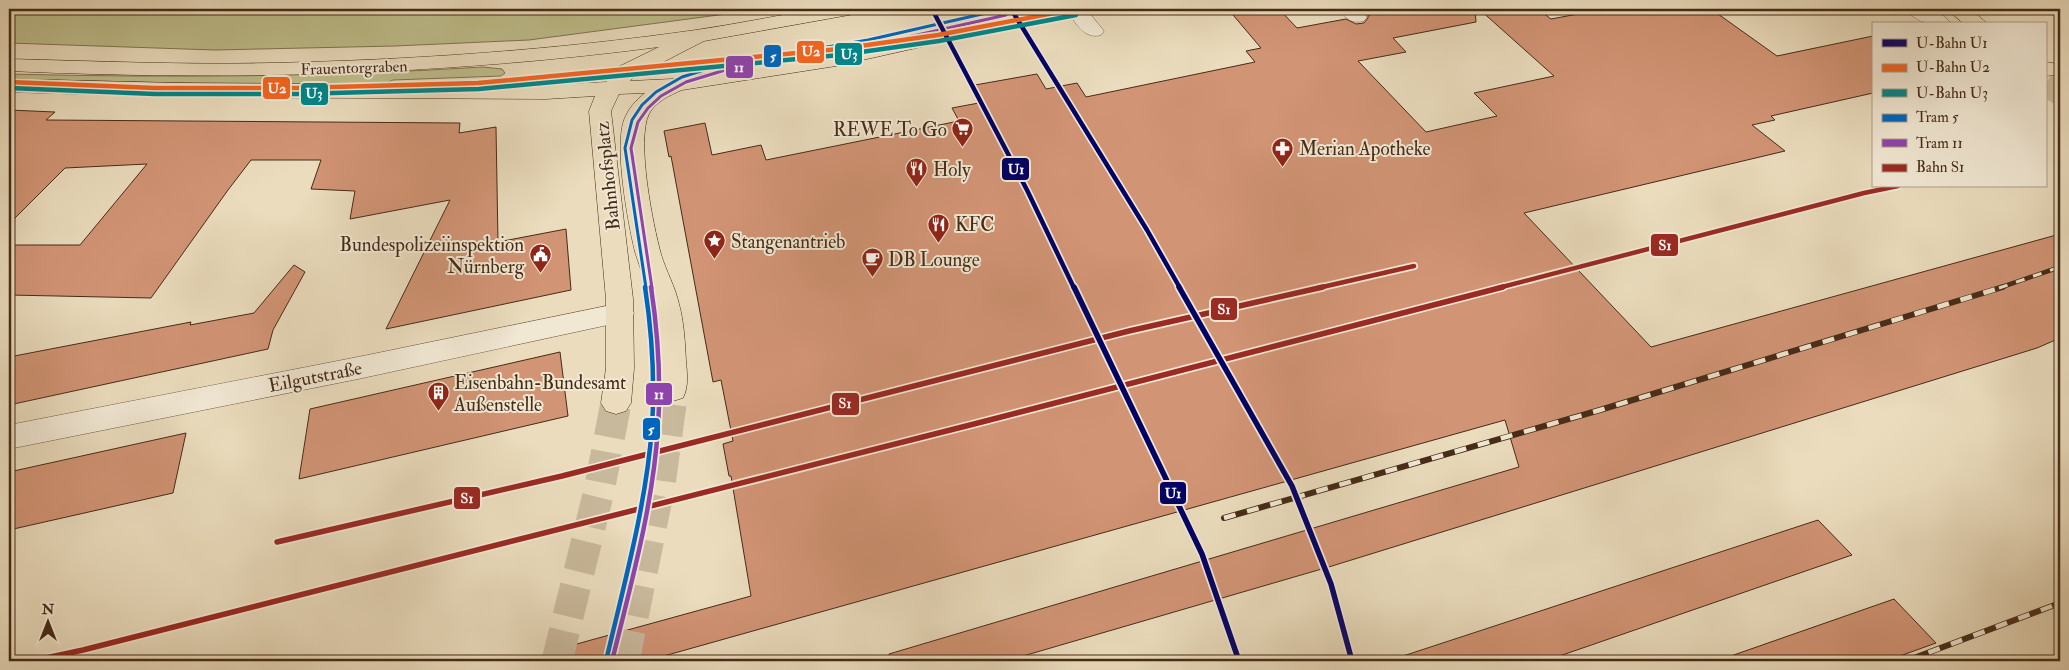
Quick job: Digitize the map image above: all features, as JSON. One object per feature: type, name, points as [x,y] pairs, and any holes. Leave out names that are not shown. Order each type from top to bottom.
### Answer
[{"type":"main road","name":"Bahnhofsplatz","points":[[616,404],[621,364],[621,313],[601,124],[601,107],[610,90],[621,76],[632,68],[698,36],[849,9]]},
{"type":"main road","name":"Bahnhofsplatz","points":[[673,390],[669,325],[663,291],[649,254],[632,141],[633,125],[640,109],[655,96],[676,84],[836,60],[1063,9]]},
{"type":"main road","points":[[1957,9],[1975,22]]},
{"type":"main road","name":"Frauentorgraben","points":[[9,65],[226,70],[378,66],[501,59],[698,36]]},
{"type":"main road","points":[[485,92],[513,84],[523,75],[524,70],[520,65],[501,59]]},
{"type":"main road","name":"Frauentorgraben","points":[[9,86],[178,90],[485,92],[610,90],[676,84]]},
{"type":"street","points":[[1076,9],[1094,31]]},
{"type":"street","points":[[1916,9],[1938,22]]},
{"type":"street","name":"Eilgutstraße","points":[[9,437],[349,370],[621,313]]},
{"type":"green space","points":[[9,9],[764,9],[529,40],[395,46],[215,50],[9,43]]},
{"type":"green space","points":[[483,67],[502,69],[505,73],[501,76],[393,80],[382,85],[222,84],[9,79],[9,74],[246,76]]},
{"type":"building","points":[[1228,9],[1279,9],[1297,28],[1346,19],[1356,24],[1364,23],[1368,15],[1406,9],[1475,9],[1476,22],[1393,38],[1406,52],[1358,61],[1426,132],[1497,116],[1474,93],[1554,76],[1479,9],[1538,9],[1551,19],[1605,9],[1711,9],[1777,56],[1872,36],[1872,93],[1771,116],[1775,120],[1752,125],[1785,151],[1524,213],[1651,347],[2060,234],[2060,338],[2037,348],[1332,566],[1006,661],[890,661],[889,654],[1519,467],[1505,420],[646,661],[545,661],[544,653],[751,596],[731,476],[729,476],[723,444],[733,441],[721,380],[713,382],[671,156],[669,157],[664,131],[705,123],[712,155],[761,145],[766,160],[959,121],[952,108],[984,102],[975,85],[1037,74],[1046,89],[1077,83],[1086,97],[1255,62],[1246,51],[1261,48]]},
{"type":"building","points":[[9,110],[55,112],[46,120],[460,123],[459,133],[496,127],[498,242],[566,229],[571,290],[386,329],[450,200],[350,219],[355,191],[311,189],[321,160],[251,160],[151,298],[9,295],[9,245],[80,245],[147,164],[65,168],[9,224]]},
{"type":"building","points":[[294,265],[305,272],[273,330],[268,349],[9,405],[9,357],[191,322],[190,325],[254,313]]},
{"type":"building","name":"Eisenbahn-Bundesamt Außenstelle","points":[[560,352],[568,416],[299,479],[310,409]]},
{"type":"building","points":[[186,433],[173,493],[9,530],[9,472]]},
{"type":"building","points":[[1818,520],[1852,555],[1545,661],[1404,661],[1403,656]]},
{"type":"building","points":[[1894,599],[1936,643],[1886,661],[1728,661],[1728,657]]},
{"type":"tunnel","points":[[2046,86],[2060,94]]},
{"type":"tunnel","points":[[624,661],[660,484],[673,390]]},
{"type":"tunnel","points":[[557,661],[599,491],[616,403]]},
{"type":"railway","points":[[1999,288],[2060,267]]},
{"type":"railway","points":[[1224,518],[1600,410],[2003,287]]},
{"type":"railway","points":[[1906,661],[2060,603]]},
{"type":"metro line","name":"U1","points":[[932,9],[1027,190],[1202,554],[1239,661]]},
{"type":"metro line","name":"U1","points":[[1011,9],[1147,230],[1292,486],[1331,584],[1352,661]]},
{"type":"metro line","name":"U2","points":[[9,82],[155,88],[297,88],[478,83],[839,49],[938,35],[1075,9]]},
{"type":"metro line","name":"U3","points":[[9,88],[155,94],[297,94],[479,89],[840,55],[939,41],[1076,15]]},
{"type":"tram line","name":"5","points":[[606,661],[637,528],[652,427],[653,393],[650,331],[625,148],[626,138],[636,112],[656,92],[682,77],[701,70],[740,60],[822,49],[868,40],[1004,9]]},
{"type":"tram line","name":"11","points":[[612,661],[650,495],[658,427],[659,393],[656,331],[631,148],[632,139],[642,115],[654,102],[669,91],[686,82],[722,71],[888,42],[1006,15]]},
{"type":"rail line","name":"S1","points":[[32,661],[83,650],[974,424],[1888,188]]},
{"type":"rail line","name":"S1","points":[[277,542],[562,476],[1129,331],[1414,266]]},
{"type":"place","name":"REWE To Go","points":[[963,148]]},
{"type":"place","name":"Merian Apotheke","points":[[1283,167]]},
{"type":"place","name":"Holy","points":[[917,188]]},
{"type":"place","name":"KFC","points":[[939,243]]},
{"type":"place","name":"Stangenantrieb","points":[[715,260]]},
{"type":"place","name":"Bundespolizeiinspektion Nürnberg","points":[[540,274]]},
{"type":"place","name":"DB Lounge","points":[[872,278]]},
{"type":"place","name":"Eisenbahn-Bundesamt Außenstelle","points":[[438,412]]}]
